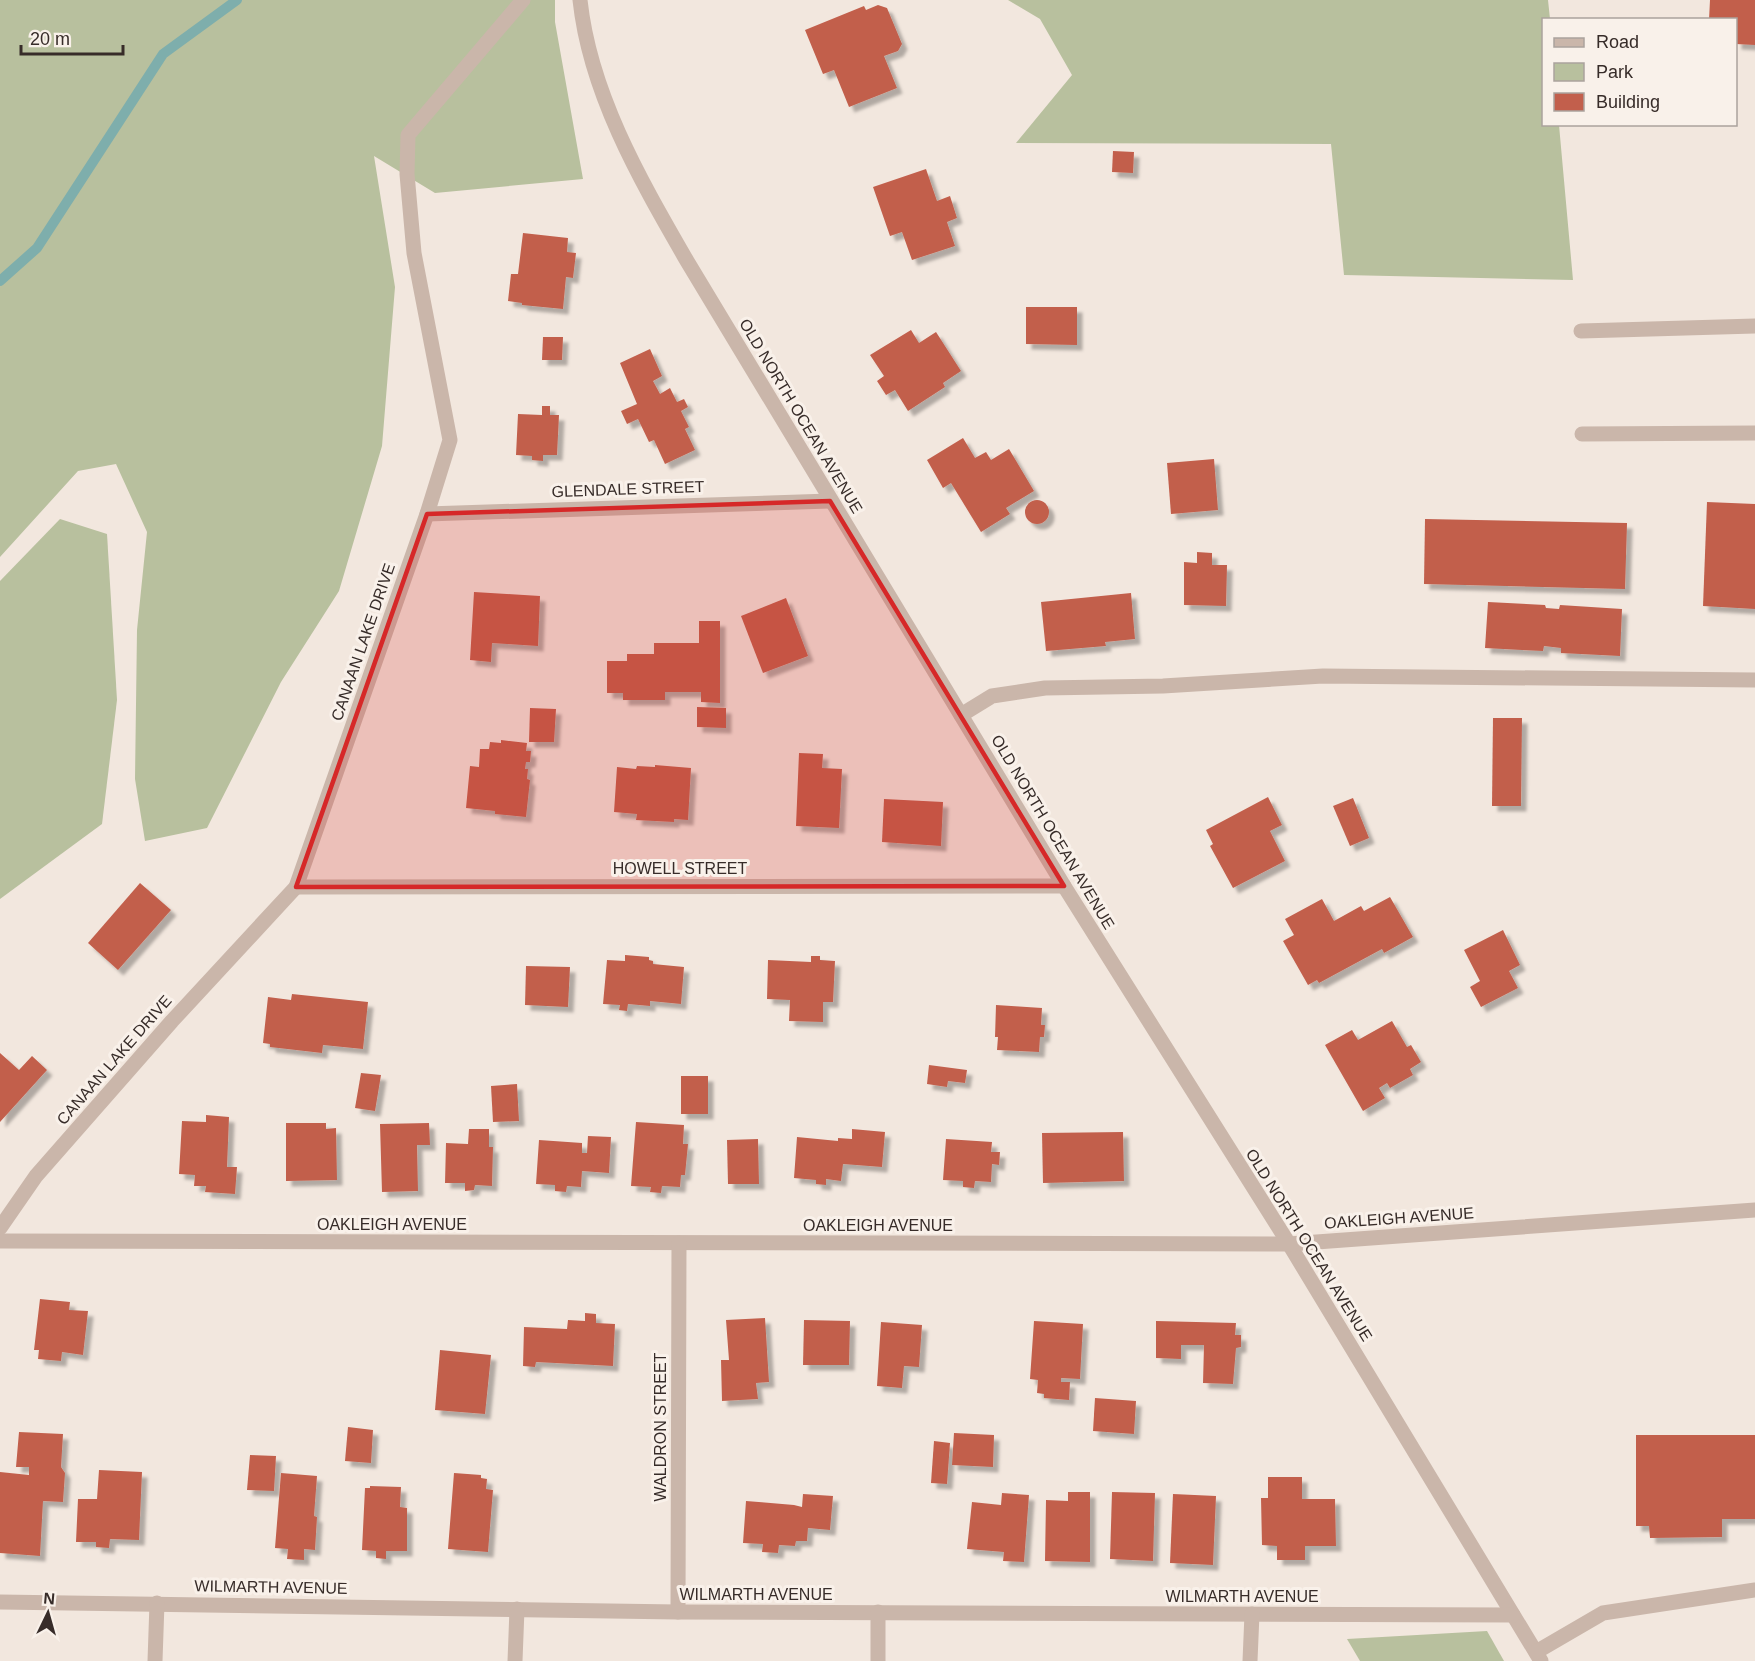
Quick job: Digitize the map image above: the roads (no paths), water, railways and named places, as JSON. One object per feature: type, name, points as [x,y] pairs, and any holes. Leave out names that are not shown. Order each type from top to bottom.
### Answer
[{"type":"street","name":"CANAAN LAKE DRIVE","points":[[0,1228],[36,1176],[172,1021],[296,887],[427,514],[450,440],[414,253],[407,174],[408,135],[523,0]]},
{"type":"street","name":"OLD NORTH OCEAN AVENUE","points":[[580,0],[583,25],[594,66],[608,104],[630,156],[682,253],[1064,886],[1289,1244],[1538,1656]]},
{"type":"street","points":[[1581,331],[1755,326]]},
{"type":"street","points":[[1582,434],[1755,433]]},
{"type":"street","name":"GLENDALE STREET","points":[[427,514],[830,501]]},
{"type":"street","points":[[961,715],[992,696],[1044,688],[1163,686],[1323,676],[1755,680]]},
{"type":"street","name":"HOWELL STREET","points":[[296,887],[1064,886]]},
{"type":"street","name":"OAKLEIGH AVENUE","points":[[0,1241],[1289,1244],[1755,1210]]},
{"type":"street","name":"WALDRON STREET","points":[[678,1612],[679,1243]]},
{"type":"street","points":[[1538,1656],[1603,1613],[1755,1590]]},
{"type":"street","name":"WILMARTH AVENUE","points":[[0,1602],[678,1612],[1513,1615]]},
{"type":"street","points":[[154,1661],[157,1603]]},
{"type":"street","points":[[516,1661],[517,1609]]},
{"type":"street","points":[[878,1612],[878,1661]]},
{"type":"street","points":[[1250,1661],[1252,1614]]},
{"type":"waterway","points":[[0,281],[37,248],[163,54],[237,0]]}]
